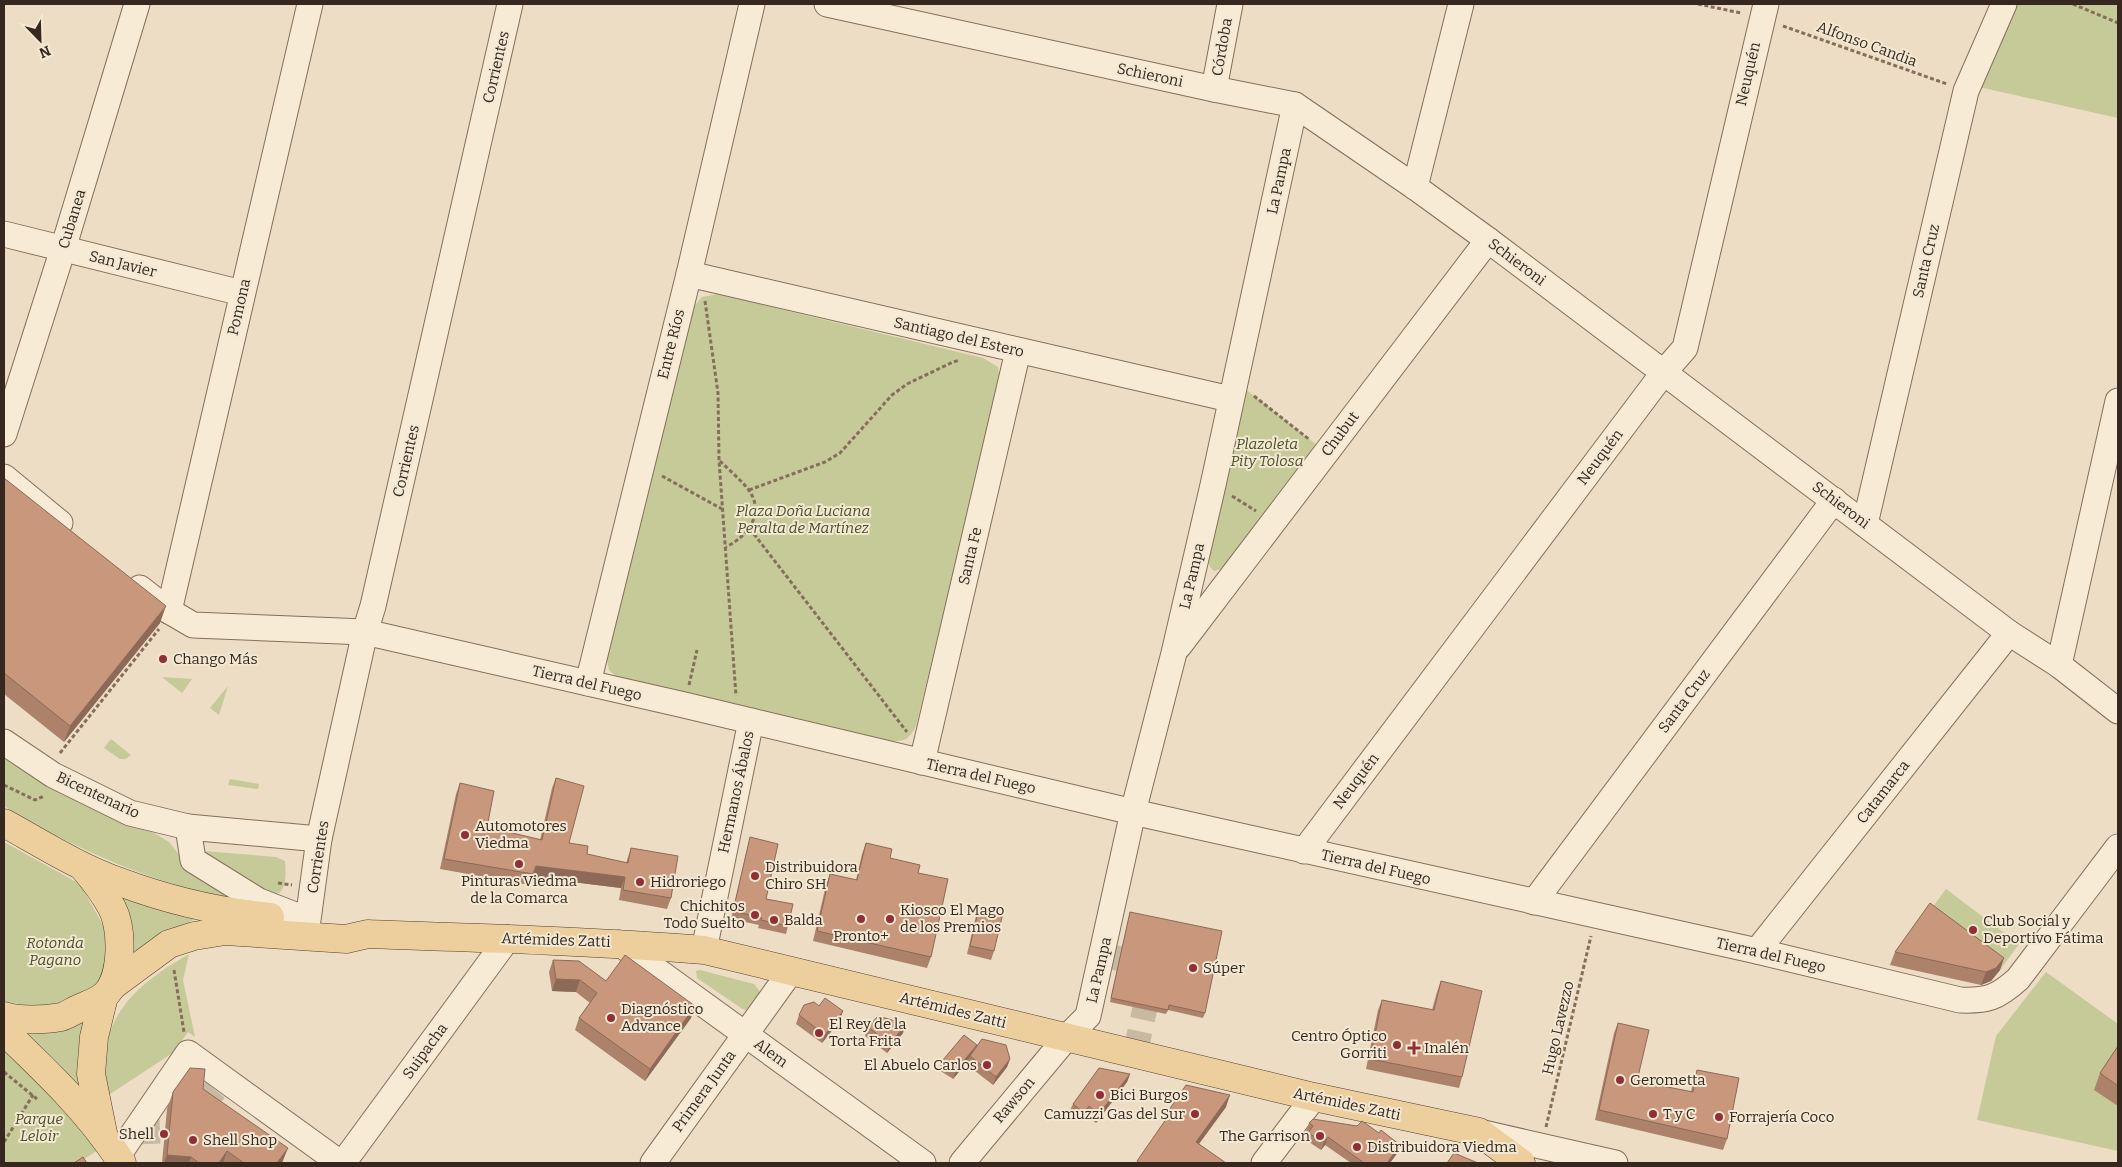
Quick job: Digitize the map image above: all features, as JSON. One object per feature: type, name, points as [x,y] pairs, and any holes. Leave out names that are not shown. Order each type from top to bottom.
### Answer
[{"type":"main road","points":[[4,824],[81,864],[101,889],[113,910],[118,933],[117,976],[108,991],[94,1037],[91,1074],[114,1152]]},
{"type":"main road","name":"Artémides Zatti","points":[[81,864],[120,882],[190,904],[238,914],[351,925],[368,934]]},
{"type":"main road","name":"Artémides Zatti","points":[[108,991],[169,944],[194,936],[225,931],[346,939],[368,934],[508,938],[619,943],[704,950],[1314,1097],[1479,1132],[1531,1155]]},
{"type":"main road","points":[[4,1016],[14,1019],[62,1017],[108,991]]},
{"type":"main road","points":[[4,1031],[44,1070],[114,1152]]},
{"type":"street","name":"Cubanea","points":[[4,434],[63,249],[137,4]]},
{"type":"street","name":"Pomona","points":[[172,613],[242,293],[310,4]]},
{"type":"street","name":"Corrientes","points":[[308,920],[320,839],[365,632],[380,577],[510,4]]},
{"type":"street","name":"Entre Ríos","points":[[588,683],[689,274],[752,4]]},
{"type":"street","name":"Schieroni","points":[[828,4],[901,12],[1214,89],[1296,105],[1415,186],[2009,633],[2059,665],[2118,711]]},
{"type":"street","name":"Córdoba","points":[[1214,89],[1230,4]]},
{"type":"street","points":[[1415,186],[1461,4]]},
{"type":"street","name":"Santa Cruz","points":[[1865,524],[1966,91],[2004,4]]},
{"type":"street","name":"Neuquén","points":[[1304,851],[1664,372],[1685,348],[1764,11]]},
{"type":"street","name":"La Pampa","points":[[1067,1037],[1088,1016],[1133,812],[1174,653],[1213,485],[1296,105]]},
{"type":"street","name":"San Javier","points":[[4,234],[242,293]]},
{"type":"street","name":"Chubut","points":[[1174,653],[1488,240]]},
{"type":"street","name":"Santiago del Estero","points":[[689,274],[1018,351],[1233,390]]},
{"type":"street","name":"Santa Fe","points":[[922,762],[1018,351]]},
{"type":"street","points":[[2059,665],[2118,401]]},
{"type":"street","points":[[4,477],[79,538]]},
{"type":"street","name":"Santa Cruz","points":[[1534,902],[1834,500]]},
{"type":"street","name":"Tierra del Fuego","points":[[124,574],[172,613],[193,625],[365,632],[684,705],[1133,812],[1757,951],[1960,1000],[1981,1001],[2001,994],[2018,979],[2118,847]]},
{"type":"street","name":"Catamarca","points":[[1757,951],[2009,633]]},
{"type":"street","name":"Hermanos Ábalos","points":[[704,950],[744,720]]},
{"type":"street","name":"Bicentenario","points":[[4,742],[53,775],[130,813],[188,827],[320,839]]},
{"type":"street","points":[[188,827],[193,860],[259,901],[308,920]]},
{"type":"street","name":"Suipacha","points":[[341,1163],[508,938]]},
{"type":"street","name":"Alem","points":[[619,943],[923,1163]]},
{"type":"street","name":"Primera Junta","points":[[653,1163],[791,971]]},
{"type":"street","name":"Rawson","points":[[962,1163],[1067,1037]]},
{"type":"street","points":[[185,1057],[341,1163]]},
{"type":"street","points":[[185,1057],[216,1088]]},
{"type":"street","points":[[114,1152],[185,1057]]},
{"type":"street","points":[[1264,1163],[1314,1097]]},
{"type":"street","points":[[1531,1155],[1616,1163]]},
{"type":"path","name":"Alfonso Candia","points":[[1698,4],[1764,11],[1966,91]]},
{"type":"path","points":[[2072,4],[2118,23]]},
{"type":"path","points":[[689,274],[707,304],[718,393],[722,510],[744,720]]},
{"type":"path","points":[[749,490],[825,462],[840,453],[892,396],[907,384],[953,362],[962,360]]},
{"type":"path","points":[[1233,390],[1326,453]]},
{"type":"path","points":[[719,460],[749,490],[754,503],[755,517],[750,529],[726,547]]},
{"type":"path","points":[[640,469],[657,473],[722,510]]},
{"type":"path","points":[[1213,485],[1274,522]]},
{"type":"path","points":[[750,529],[905,729],[922,762]]},
{"type":"path","points":[[4,785],[36,800],[48,792],[59,754],[172,613]]},
{"type":"path","points":[[684,705],[697,650]]},
{"type":"path","points":[[273,883],[313,887]]},
{"type":"path","name":"Hugo Lavezzo","points":[[1531,1155],[1596,916]]},
{"type":"path","points":[[169,944],[185,1057]]},
{"type":"path","points":[[4,1072],[40,1100]]},
{"type":"path","points":[[4,1142],[32,1095]]},
{"type":"green space","points":[[2017,4],[2118,4],[2118,118],[1979,87]]},
{"type":"green space","name":"Plaza Doña Luciana Peralta de Martínez","points":[[718,294],[983,358],[998,367],[1000,383],[916,726],[905,739],[888,741],[620,680],[609,670],[606,656],[690,311],[702,297]]},
{"type":"green space","name":"Plazoleta Pity Tolosa","points":[[1244,388],[1317,445],[1224,568],[1214,571],[1210,567],[1208,559]]},
{"type":"green space","points":[[162,677],[192,679],[182,693]]},
{"type":"green space","points":[[228,686],[219,715],[210,708]]},
{"type":"green space","points":[[111,739],[131,755],[126,759],[120,759],[104,748]]},
{"type":"green space","points":[[4,750],[125,821],[156,834],[169,842],[189,867],[237,900],[176,885],[116,864],[59,837],[4,806]]},
{"type":"green space","points":[[230,779],[259,784],[258,789],[228,785]]},
{"type":"green space","name":"Rotonda Pagano","points":[[4,842],[80,884],[108,934],[108,969],[101,983],[59,1006],[38,1008],[4,1001]]},
{"type":"green space","points":[[204,851],[276,857],[285,861],[283,887],[280,892],[272,896],[200,857]]},
{"type":"green space","name":"Club Social y Deportivo Fátima","points":[[1946,889],[2019,944],[2000,970],[1926,916]]},
{"type":"green space","points":[[120,891],[195,916],[195,919],[152,941],[139,952],[131,949]]},
{"type":"green space","points":[[189,954],[183,980],[195,1037],[188,1032],[174,1052],[104,1098],[104,1065],[107,1041],[113,1024],[132,996],[145,984],[173,963]]},
{"type":"green space","points":[[700,970],[754,984],[762,994],[748,1011],[697,978],[696,971]]},
{"type":"green space","points":[[2046,972],[2118,1024],[2118,1151],[1977,1120],[1996,1036]]},
{"type":"green space","points":[[82,1021],[89,1024],[83,1093],[22,1036],[25,1031]]},
{"type":"green space","name":"Parque Leloir","points":[[4,1046],[102,1148],[77,1163],[4,1163]]},
{"type":"building","points":[[4,478],[166,606],[70,726],[4,673]]},
{"type":"building","points":[[556,778],[584,786],[569,843],[588,846],[587,854],[628,863],[631,848],[678,856],[671,898],[623,890],[625,877],[536,866],[533,874],[444,859],[460,783],[494,791],[487,827],[542,840]]},
{"type":"building","points":[[750,837],[778,844],[766,899],[793,904],[788,926],[733,911]]},
{"type":"building","points":[[866,843],[892,849],[890,858],[920,865],[918,873],[948,879],[931,957],[817,931],[830,874],[857,880]]},
{"type":"building","points":[[1930,903],[2004,958],[1996,968],[1986,972],[1895,952]]},
{"type":"building","points":[[979,908],[1003,913],[994,951],[970,946]]},
{"type":"building","points":[[1130,912],[1222,931],[1205,1013],[1169,1005],[1168,1010],[1111,998]]},
{"type":"building","points":[[625,955],[695,1006],[650,1069],[579,1018],[597,993],[580,980],[556,979],[553,960],[579,961],[606,981]]},
{"type":"building","points":[[1441,981],[1482,991],[1462,1077],[1370,1059],[1382,1000],[1434,1010]]},
{"type":"building","points":[[825,998],[843,1011],[825,1035],[799,1015],[804,1005],[814,1002],[819,1006]]},
{"type":"building","points":[[878,1016],[906,1024],[890,1044],[868,1027]]},
{"type":"building","points":[[1618,1023],[1649,1030],[1637,1081],[1693,1092],[1697,1070],[1739,1078],[1727,1139],[1599,1110]]},
{"type":"building","points":[[964,1035],[977,1045],[956,1070],[942,1061]]},
{"type":"building","name":"El Abuelo Carlos","points":[[982,1039],[1006,1045],[1010,1059],[996,1077],[970,1056]]},
{"type":"building","points":[[2118,1046],[2118,1086],[2100,1073]]},
{"type":"building","points":[[190,1068],[205,1069],[203,1089],[288,1148],[277,1163],[244,1163],[227,1151],[219,1163],[199,1163],[191,1157],[167,1155],[173,1092]]},
{"type":"building","name":"Bici Burgos","points":[[1099,1068],[1130,1074],[1099,1114],[1089,1106],[1084,1113],[1073,1104]]},
{"type":"building","points":[[1186,1085],[1230,1095],[1196,1142],[1226,1163],[1140,1163],[1137,1161],[1171,1112],[1169,1110]]},
{"type":"building","points":[[1313,1119],[1357,1126],[1362,1121],[1379,1133],[1381,1130],[1400,1145],[1387,1163],[1364,1163],[1328,1137],[1324,1142],[1308,1133],[1313,1126],[1309,1123]]},
{"type":"building","points":[[1454,1153],[1478,1163],[1447,1163]]},
{"type":"building","points":[[83,1157],[87,1163],[74,1163]]},
{"type":"tunnel","points":[[1102,955],[1141,963],[1150,985],[1135,1054]]},
{"type":"tunnel","points":[[135,1132],[182,1130],[224,1079]]},
{"type":"place","name":"Chango Más","points":[[163,659]]},
{"type":"place","name":"Automotores Viedma","points":[[465,835]]},
{"type":"place","name":"Pinturas Viedma de la Comarca","points":[[519,864]]},
{"type":"place","name":"Distribuidora Chiro SH","points":[[755,876]]},
{"type":"place","name":"Hidroriego","points":[[640,882]]},
{"type":"place","name":"Chichitos Todo Suelto","points":[[755,915]]},
{"type":"place","name":"Pronto+","points":[[861,919]]},
{"type":"place","name":"Kiosco El Mago de los Premios","points":[[890,919]]},
{"type":"place","name":"Balda","points":[[774,920]]},
{"type":"place","name":"Club Social y Deportivo Fátima","points":[[1973,930]]},
{"type":"place","name":"Súper","points":[[1193,968]]},
{"type":"place","name":"Diagnóstico Advance","points":[[611,1018]]},
{"type":"place","name":"El Rey de la Torta Frita","points":[[819,1033]]},
{"type":"place","name":"Centro Óptico Gorriti","points":[[1397,1045]]},
{"type":"place","name":"Inalén","points":[[1414,1048]]},
{"type":"place","name":"El Abuelo Carlos","points":[[987,1065]]},
{"type":"place","name":"Gerometta","points":[[1620,1080]]},
{"type":"place","name":"Bici Burgos","points":[[1100,1095]]},
{"type":"place","name":"Camuzzi Gas del Sur","points":[[1195,1114]]},
{"type":"place","name":"T y C","points":[[1653,1114]]},
{"type":"place","name":"Forrajería Coco","points":[[1719,1117]]},
{"type":"place","name":"Shell","points":[[164,1134]]},
{"type":"place","name":"The Garrison","points":[[1320,1136]]},
{"type":"place","name":"Shell Shop","points":[[193,1140]]},
{"type":"place","name":"Distribuidora Viedma","points":[[1357,1147]]}]
